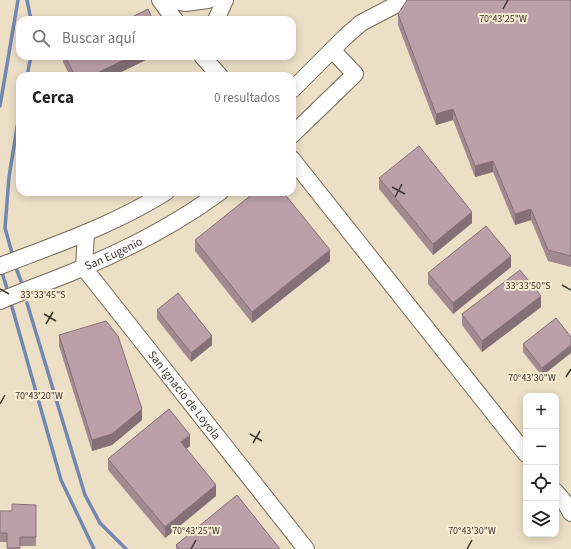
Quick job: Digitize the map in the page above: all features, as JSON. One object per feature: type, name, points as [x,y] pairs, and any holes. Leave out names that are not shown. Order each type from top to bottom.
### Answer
[{"type":"street","points":[[160,0],[172,16]]},
{"type":"street","points":[[169,0],[185,3],[208,0]]},
{"type":"street","points":[[218,16],[225,0]]},
{"type":"street","points":[[296,86],[361,23],[405,0]]},
{"type":"street","points":[[296,131],[355,74],[332,50]]},
{"type":"street","points":[[206,60],[216,72]]},
{"type":"street","points":[[296,164],[523,450]]},
{"type":"street","points":[[0,266],[86,233],[159,196]]},
{"type":"street","name":"San Eugenio","points":[[0,301],[84,268],[160,230],[214,196]]},
{"type":"street","points":[[84,268],[86,233]]},
{"type":"street","name":"San Ignacio de Loyola","points":[[84,268],[306,549]]},
{"type":"street","points":[[559,496],[571,513]]},
{"type":"building","points":[[407,0],[571,0],[571,256],[548,250],[531,209],[515,214],[493,161],[475,166],[453,109],[436,114],[398,14]]},
{"type":"building","points":[[148,9],[151,16],[134,16]]},
{"type":"building","points":[[67,60],[124,60],[99,72],[73,72]]},
{"type":"building","points":[[419,146],[472,212],[433,244],[379,178]]},
{"type":"building","points":[[250,196],[286,196],[330,250],[252,312],[195,240]]},
{"type":"building","points":[[486,226],[511,256],[453,303],[428,273]]},
{"type":"building","points":[[520,270],[541,296],[482,341],[462,314]]},
{"type":"building","points":[[178,293],[212,336],[191,353],[157,310]]},
{"type":"building","points":[[556,318],[571,337],[571,345],[542,368],[523,344]]},
{"type":"building","points":[[106,321],[118,336],[142,409],[112,434],[92,440],[59,335]]},
{"type":"building","points":[[169,409],[190,435],[181,442],[216,485],[165,527],[108,459]]},
{"type":"building","points":[[237,495],[280,549],[180,549],[176,545]]},
{"type":"building","points":[[12,504],[36,505],[36,537],[20,537],[20,548],[7,548],[7,533],[0,533],[0,511],[12,511]]},
{"type":"waterway","points":[[0,106],[18,0]]},
{"type":"waterway","points":[[27,0],[30,16]]},
{"type":"waterway","points":[[28,72],[30,60]]},
{"type":"waterway","points":[[12,253],[5,228],[9,177],[16,134]]},
{"type":"waterway","points":[[16,268],[21,281]]},
{"type":"waterway","points":[[1,269],[8,292]]},
{"type":"waterway","points":[[10,300],[61,480],[94,549]]},
{"type":"waterway","points":[[27,303],[85,495],[100,523],[126,549]]}]
